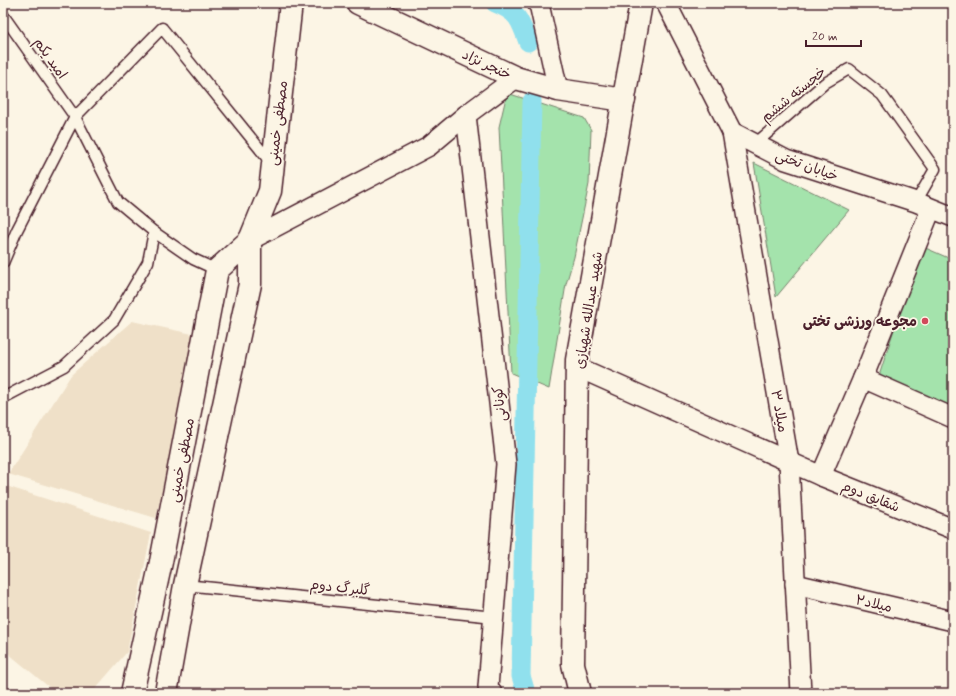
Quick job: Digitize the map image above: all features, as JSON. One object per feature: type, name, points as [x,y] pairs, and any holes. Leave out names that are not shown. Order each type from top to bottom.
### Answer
[{"type":"street","name":"مصطفی خمینی","points":[[166,693],[185,585],[250,284],[250,240],[270,191],[291,3]]},
{"type":"street","name":"خنجر نژاد","points":[[358,3],[516,78],[558,90],[624,100]]},
{"type":"street","points":[[537,3],[539,4],[558,90]]},
{"type":"street","name":"شهید عبدالله شهبازی","points":[[580,693],[573,664],[577,360],[641,3]]},
{"type":"street","points":[[666,3],[732,132]]},
{"type":"street","points":[[250,240],[430,146],[466,114],[516,78]]},
{"type":"street","name":"کونانی","points":[[466,114],[506,464],[488,687],[492,693]]},
{"type":"street","name":"خیابان تختی","points":[[732,132],[786,160],[923,205],[953,217]]},
{"type":"street","name":"میلاد ۳","points":[[732,132],[789,462],[801,693]]},
{"type":"street","points":[[821,476],[863,378],[923,205]]},
{"type":"street","name":"مصطفی خمینی","points":[[132,693],[161,562],[217,270],[250,240]]},
{"type":"street","name":"شقایق دوم","points":[[577,367],[821,476],[953,529]]},
{"type":"street","points":[[863,378],[953,418]]},
{"type":"street","name":"میلاد۲","points":[[795,584],[953,621]]},
{"type":"lane","name":"امید یکم","points":[[3,15],[75,117],[118,202],[154,232],[193,259],[217,270]]},
{"type":"lane","points":[[3,263],[17,230],[75,117],[162,28],[272,165]]},
{"type":"lane","name":"خجسته ششم","points":[[755,144],[825,83],[849,69],[882,95],[934,169],[923,205]]},
{"type":"lane","points":[[3,398],[64,366],[114,320],[148,262],[154,232]]},
{"type":"lane","name":"گلبرگ دوم","points":[[185,585],[494,617]]},
{"type":"shaded area","points":[[132,321],[197,335],[156,518],[8,474],[71,375]]},
{"type":"shaded area","points":[[3,485],[151,533],[127,652],[95,689],[55,692],[3,649]]},
{"type":"green space","points":[[507,93],[584,118],[591,130],[589,184],[574,257],[566,284],[549,389],[511,373],[499,127]]},
{"type":"green space","points":[[754,163],[849,210],[776,297]]},
{"type":"green space","name":"مجوعه ورزشی تختی","points":[[921,246],[953,260],[953,416],[877,382]]},
{"type":"waterway","points":[[495,3],[503,6],[513,13],[520,22],[528,42]]},
{"type":"waterway","points":[[526,693],[521,676],[532,101]]},
{"type":"place","name":"مجوعه ورزشی تختی","points":[[925,321]]}]
